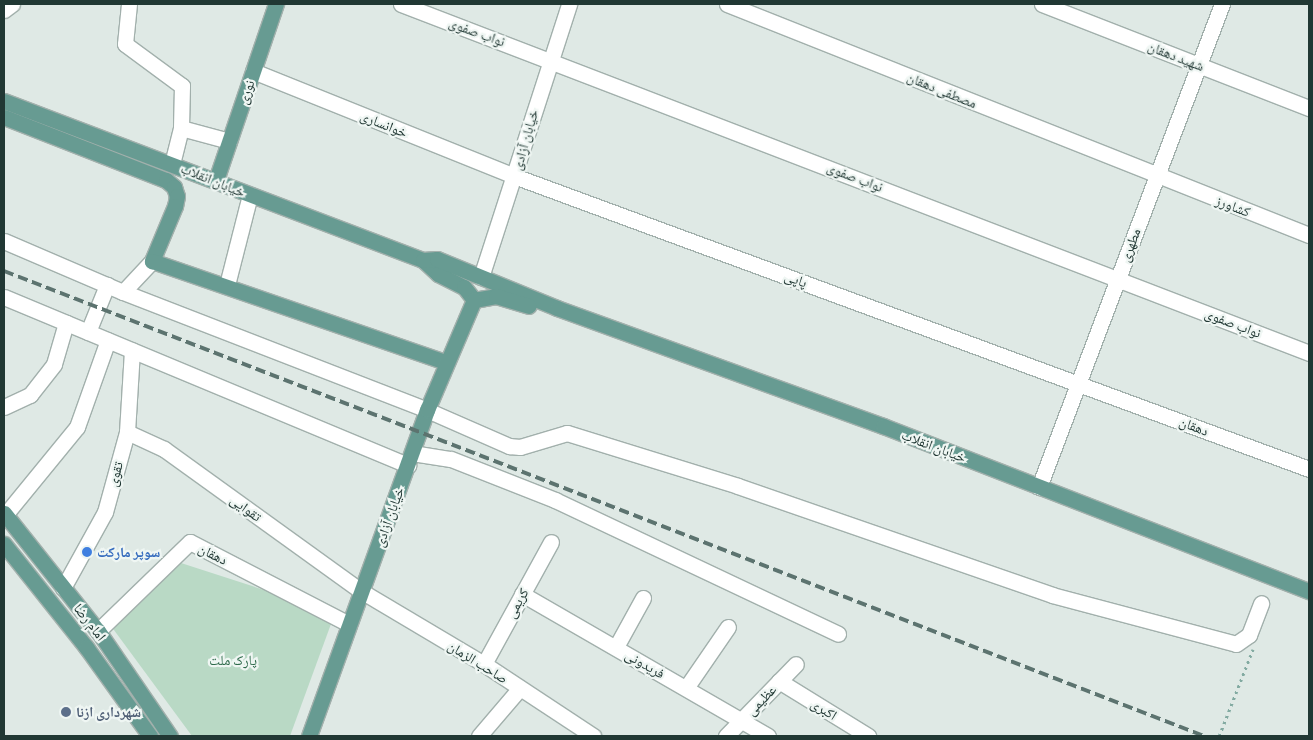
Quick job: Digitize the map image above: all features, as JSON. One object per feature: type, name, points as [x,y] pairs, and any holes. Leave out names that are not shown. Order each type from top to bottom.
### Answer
[{"type":"main road","name":"نوری","points":[[216,180],[276,4]]},
{"type":"main road","name":"خیابان انقلاب","points":[[4,101],[423,260],[438,274],[464,287],[474,300],[496,296],[527,306],[557,308]]},
{"type":"main road","name":"خیابان انقلاب","points":[[4,117],[166,180],[174,187],[177,196],[152,261]]},
{"type":"main road","name":"خیابان انقلاب","points":[[423,260],[437,259],[557,308],[1039,487],[1309,591]]},
{"type":"main road","points":[[152,261],[227,285],[446,362]]},
{"type":"main road","name":"خیابان آزادی","points":[[310,736],[427,410],[474,300]]},
{"type":"main road","name":"امام رضا","points":[[4,514],[98,631],[170,736]]},
{"type":"main road","name":"امام رضا","points":[[4,544],[86,646],[150,736]]},
{"type":"street","points":[[4,10],[12,4]]},
{"type":"street","points":[[129,4],[125,44],[182,86],[182,128],[172,164]]},
{"type":"street","name":"نواب صفوی","points":[[401,4],[549,58],[1309,353]]},
{"type":"street","name":"خیابان آزادی","points":[[481,276],[514,176],[549,58],[569,4]]},
{"type":"street","name":"مصطفی دهقان","points":[[727,4],[1156,176]]},
{"type":"street","name":"شهید دهقان","points":[[1042,4],[1309,108]]},
{"type":"street","name":"مطهری","points":[[1039,487],[1222,4]]},
{"type":"street","name":"خوانساری","points":[[253,71],[514,176]]},
{"type":"street","points":[[182,128],[229,141]]},
{"type":"street","name":"پاپی","points":[[514,176],[1078,382]]},
{"type":"street","name":"کشاورز","points":[[1156,176],[1309,235]]},
{"type":"street","points":[[227,285],[250,195]]},
{"type":"street","points":[[4,241],[123,292],[427,410],[509,446],[520,447],[567,433],[738,486],[1052,595],[1236,644],[1249,635],[1261,603]]},
{"type":"street","points":[[123,292],[152,261]]},
{"type":"street","points":[[88,332],[107,285]]},
{"type":"street","points":[[4,297],[132,350],[410,459],[451,459],[555,500],[838,634]]},
{"type":"street","points":[[4,407],[30,395],[54,364],[66,323]]},
{"type":"street","points":[[4,514],[77,427],[108,340]]},
{"type":"street","name":"تقوی","points":[[63,588],[105,512],[127,432],[132,350]]},
{"type":"street","name":"دهقان","points":[[1078,382],[1309,470]]},
{"type":"street","name":"تقوایی","points":[[127,432],[164,449],[361,591]]},
{"type":"street","name":"دهقان","points":[[98,631],[190,542],[349,624]]},
{"type":"street","name":"کریمی","points":[[484,664],[551,542]]},
{"type":"street","name":"صاحب الزمان","points":[[361,591],[484,664],[593,736]]},
{"type":"street","name":"فریدونی","points":[[522,594],[768,736]]},
{"type":"street","points":[[616,648],[643,598]]},
{"type":"street","points":[[686,688],[728,627]]},
{"type":"street","name":"عظیمی","points":[[726,736],[796,664]]},
{"type":"street","name":"اکبری","points":[[779,681],[868,736]]},
{"type":"street","points":[[479,736],[520,688]]},
{"type":"path","points":[[1219,736],[1255,644]]},
{"type":"green space","name":"پارک ملت","points":[[181,563],[335,613],[290,736],[192,736],[111,626]]},
{"type":"railway","points":[[4,271],[1204,736]]},
{"type":"place","name":"سوپر مارکت","points":[[87,552]]},
{"type":"place","name":"شهرداری ازنا","points":[[66,712]]}]
